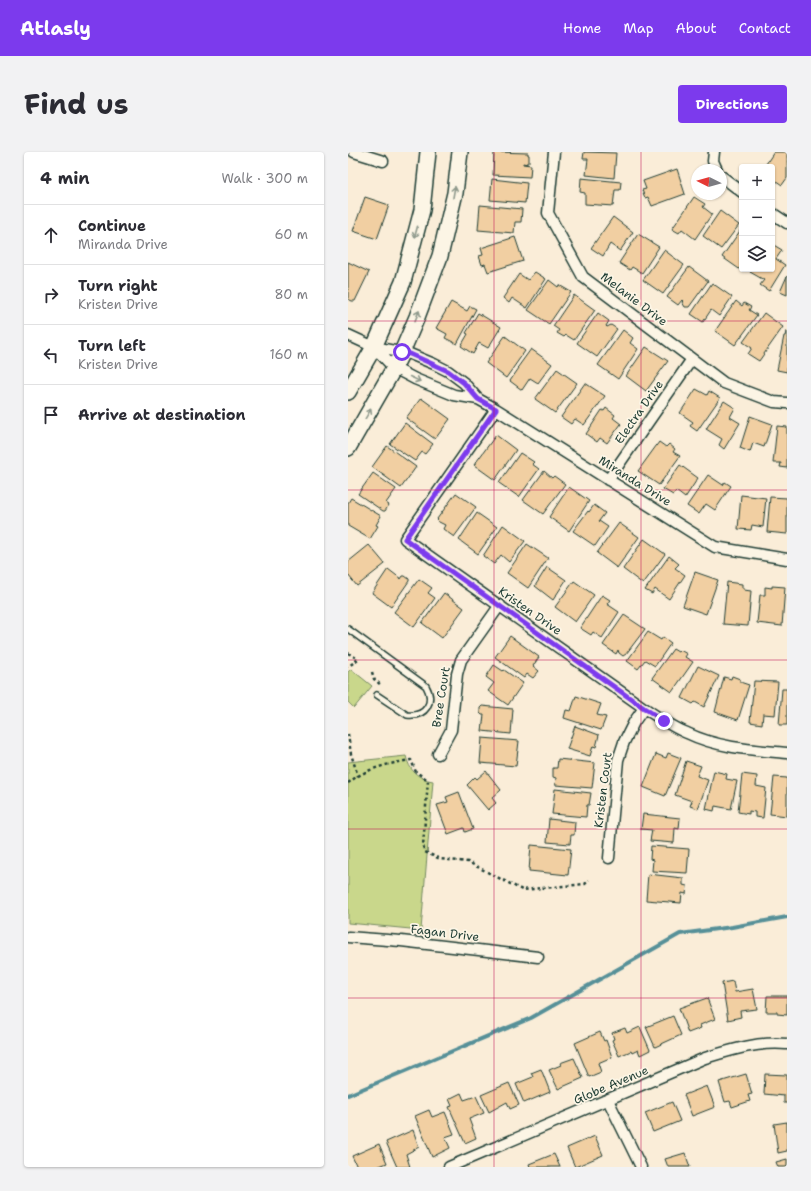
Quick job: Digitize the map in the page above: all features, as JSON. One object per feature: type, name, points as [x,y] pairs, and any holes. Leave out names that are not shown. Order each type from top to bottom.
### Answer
[{"type":"main road","points":[[348,392],[374,347],[403,282],[422,210],[428,152]]},
{"type":"main road","points":[[348,448],[394,368],[417,317],[440,256],[454,193],[460,152]]},
{"type":"street","points":[[354,152],[383,160]]},
{"type":"street","name":"Melanie Drive","points":[[554,152],[548,213],[583,277],[724,383],[774,402],[787,403]]},
{"type":"street","points":[[714,152],[713,161],[714,164]]},
{"type":"street","points":[[727,181],[739,190]]},
{"type":"street","points":[[775,215],[787,223]]},
{"type":"street","name":"Miranda Drive","points":[[348,335],[374,347],[410,354],[448,371],[464,383],[478,399]]},
{"type":"street","name":"Miranda Drive","points":[[374,347],[394,368],[414,379],[454,395],[478,399],[496,409],[714,547],[787,559]]},
{"type":"street","name":"Electra Drive","points":[[608,480],[692,359]]},
{"type":"street","name":"Kristen Drive","points":[[496,409],[405,539],[644,708],[687,733],[737,749],[787,753]]},
{"type":"street","name":"Bree Court","points":[[438,754],[451,730],[457,674],[461,660],[500,605]]},
{"type":"street","name":"Kristen Court","points":[[609,858],[618,760],[624,742],[634,722],[644,708]]},
{"type":"street","name":"Fagan Drive","points":[[348,937],[401,941],[538,957]]},
{"type":"street","name":"Globe Avenue","points":[[449,1167],[705,1058],[740,1048],[766,1044],[787,1044]]},
{"type":"street","points":[[608,1100],[641,1167]]},
{"type":"lane","points":[[348,629],[426,686],[430,694],[430,699],[429,704],[423,712],[413,716],[407,715],[377,695]]},
{"type":"path","points":[[348,653],[358,659],[348,667]]},
{"type":"path","points":[[372,672],[374,679],[382,686]]},
{"type":"path","points":[[348,734],[351,754],[358,776]]},
{"type":"path","points":[[348,783],[358,776],[377,767],[411,760],[416,772],[428,780],[423,846],[425,852],[440,858],[468,862],[522,890],[585,884],[589,880]]},
{"type":"green space","points":[[351,669],[372,686],[354,708],[348,702],[348,672]]},
{"type":"green space","points":[[406,756],[409,766],[415,773],[423,778],[433,781],[421,930],[348,923],[348,762]]},
{"type":"building","points":[[494,152],[528,153],[529,162],[527,162],[527,164],[523,164],[531,165],[530,177],[493,175]]},
{"type":"building","points":[[584,152],[616,153],[614,178],[586,175],[588,159],[583,159]]},
{"type":"building","points":[[774,152],[787,152],[787,178],[782,185],[775,180],[775,164],[766,164]]},
{"type":"building","points":[[677,169],[685,194],[652,206],[648,197],[645,198],[642,190],[646,189],[643,181]]},
{"type":"building","points":[[581,178],[621,182],[620,190],[615,190],[613,206],[585,204],[585,193],[580,192]]},
{"type":"building","points":[[492,179],[527,183],[525,203],[490,200]]},
{"type":"building","points":[[365,197],[389,205],[377,239],[353,231]]},
{"type":"building","points":[[692,200],[699,200],[705,204],[703,207],[712,214],[695,239],[682,229],[679,233],[672,229]]},
{"type":"building","points":[[480,205],[522,209],[521,222],[515,222],[514,233],[478,230]]},
{"type":"building","points":[[720,211],[739,225],[721,249],[703,236]]},
{"type":"building","points":[[613,217],[633,232],[620,251],[610,244],[603,256],[591,248]]},
{"type":"building","points":[[739,232],[739,269],[722,257]]},
{"type":"building","points":[[638,234],[659,247],[642,273],[632,267],[630,270],[619,263]]},
{"type":"building","points":[[515,237],[523,261],[488,272],[485,264],[482,265],[479,256],[483,255],[481,248]]},
{"type":"building","points":[[775,246],[782,250],[776,259],[785,265],[769,291],[760,285],[764,280],[750,272],[775,272]]},
{"type":"building","points":[[664,250],[684,265],[663,294],[643,280]]},
{"type":"building","points":[[348,262],[369,272],[355,301],[348,299]]},
{"type":"building","points":[[689,267],[708,281],[689,307],[685,307],[682,300],[678,305],[667,297]]},
{"type":"building","points":[[535,272],[546,279],[527,308],[512,298],[509,303],[503,298],[519,274],[528,280]]},
{"type":"building","points":[[787,276],[787,295],[780,292]]},
{"type":"building","points":[[549,280],[558,287],[559,285],[571,292],[549,324],[528,310]]},
{"type":"building","points":[[712,283],[732,297],[719,316],[711,310],[703,322],[691,314]]},
{"type":"building","points":[[574,295],[595,310],[574,340],[566,335],[564,337],[557,333],[559,330],[553,326]]},
{"type":"building","points":[[736,301],[742,306],[744,303],[751,307],[749,310],[757,315],[735,345],[715,331]]},
{"type":"building","points":[[451,302],[467,311],[470,306],[476,309],[457,344],[445,338],[447,334],[436,328]]},
{"type":"building","points":[[478,313],[501,327],[488,348],[479,343],[473,354],[461,346],[468,334],[466,333]]},
{"type":"building","points":[[598,313],[609,321],[606,326],[607,327],[611,325],[617,329],[597,357],[577,343]]},
{"type":"building","points":[[764,313],[783,327],[759,361],[748,354],[752,348],[743,342]]},
{"type":"building","points":[[623,330],[633,338],[630,343],[638,349],[618,379],[598,365]]},
{"type":"building","points":[[787,332],[787,372],[777,370]]},
{"type":"building","points":[[505,336],[525,351],[506,378],[486,363]]},
{"type":"building","points":[[646,347],[668,361],[646,391],[626,376]]},
{"type":"building","points":[[531,349],[552,364],[538,383],[530,378],[522,390],[510,381]]},
{"type":"building","points":[[557,369],[577,383],[555,413],[535,399]]},
{"type":"building","points":[[585,383],[605,396],[584,425],[575,419],[571,424],[561,417]]},
{"type":"building","points":[[696,389],[707,395],[709,391],[720,398],[697,431],[690,426],[693,422],[680,413]]},
{"type":"building","points":[[421,398],[450,419],[435,439],[406,418]]},
{"type":"building","points":[[724,401],[735,408],[730,417],[740,423],[724,449],[719,445],[722,439],[706,429]]},
{"type":"building","points":[[606,408],[615,415],[613,418],[621,424],[607,443],[600,438],[597,442],[586,434],[602,410],[604,411]]},
{"type":"building","points":[[750,416],[772,424],[764,447],[753,443],[750,452],[740,448]]},
{"type":"building","points":[[405,423],[433,444],[425,454],[422,452],[415,461],[390,444]]},
{"type":"building","points":[[777,426],[787,427],[787,468],[780,467],[781,463],[773,463]]},
{"type":"building","points":[[496,435],[516,450],[495,480],[474,465]]},
{"type":"building","points":[[659,442],[666,447],[669,444],[675,449],[673,452],[680,456],[659,485],[638,471]]},
{"type":"building","points":[[387,446],[416,467],[401,488],[372,467]]},
{"type":"building","points":[[520,453],[534,462],[532,464],[539,469],[519,497],[499,483]]},
{"type":"building","points":[[680,465],[698,478],[685,498],[676,491],[673,495],[663,489]]},
{"type":"building","points":[[544,471],[552,478],[554,476],[565,484],[543,514],[523,500]]},
{"type":"building","points":[[373,473],[396,489],[386,503],[389,505],[385,511],[358,494]]},
{"type":"building","points":[[708,475],[723,485],[725,482],[731,486],[715,510],[706,504],[699,514],[687,506]]},
{"type":"building","points":[[569,487],[589,501],[569,531],[549,517]]},
{"type":"building","points":[[456,493],[476,507],[454,537],[443,529],[445,525],[437,521],[437,519]]},
{"type":"building","points":[[741,495],[766,498],[763,527],[752,525],[751,530],[738,529]]},
{"type":"building","points":[[770,497],[787,498],[787,534],[767,532]]},
{"type":"building","points":[[351,498],[381,516],[376,525],[378,526],[370,539],[348,526],[348,503]]},
{"type":"building","points":[[594,505],[605,513],[599,521],[608,527],[595,546],[573,531]]},
{"type":"building","points":[[477,513],[497,527],[478,554],[459,540]]},
{"type":"building","points":[[619,523],[639,537],[617,568],[597,553]]},
{"type":"building","points":[[503,525],[525,541],[509,562],[501,555],[494,564],[483,556]]},
{"type":"building","points":[[644,539],[665,554],[643,584],[623,569]]},
{"type":"building","points":[[527,544],[548,558],[528,588],[507,573]]},
{"type":"building","points":[[369,545],[385,564],[357,586],[348,575],[348,562]]},
{"type":"building","points":[[669,556],[679,564],[675,568],[685,575],[669,599],[655,589],[652,594],[645,590]]},
{"type":"building","points":[[547,567],[566,580],[553,600],[535,586]]},
{"type":"building","points":[[388,569],[401,579],[405,576],[409,579],[391,607],[372,593]]},
{"type":"building","points":[[695,572],[718,580],[706,614],[683,606]]},
{"type":"building","points":[[419,579],[432,588],[428,593],[435,598],[414,627],[394,612]]},
{"type":"building","points":[[574,581],[594,595],[575,622],[555,607]]},
{"type":"building","points":[[727,582],[742,584],[742,588],[744,588],[744,590],[751,591],[748,626],[723,624]]},
{"type":"building","points":[[772,586],[785,587],[782,626],[757,623],[760,595],[765,595],[765,587],[772,588]]},
{"type":"building","points":[[444,593],[464,608],[442,638],[422,623]]},
{"type":"building","points":[[602,595],[610,600],[607,604],[619,612],[602,638],[593,632],[591,635],[580,628]]},
{"type":"building","points":[[624,615],[645,629],[623,656],[618,650],[616,654],[603,645]]},
{"type":"building","points":[[648,632],[661,640],[663,637],[671,643],[655,666],[645,660],[638,669],[627,661]]},
{"type":"building","points":[[510,636],[539,657],[533,666],[539,671],[533,678],[527,674],[524,678],[495,657]]},
{"type":"building","points":[[673,649],[678,652],[680,650],[687,654],[685,657],[693,662],[672,692],[652,678]]},
{"type":"building","points":[[494,665],[523,683],[508,705],[488,691],[494,683],[486,677]]},
{"type":"building","points":[[698,666],[719,676],[704,707],[695,702],[693,704],[682,698]]},
{"type":"building","points":[[732,676],[740,679],[740,682],[749,685],[738,720],[715,712],[724,677],[731,679]]},
{"type":"building","points":[[754,681],[778,682],[775,715],[763,714],[762,724],[750,722]]},
{"type":"building","points":[[782,689],[787,689],[787,725],[779,725]]},
{"type":"building","points":[[576,696],[601,704],[597,715],[606,717],[601,730],[564,718],[566,710],[571,711]]},
{"type":"building","points":[[482,706],[513,709],[511,734],[482,731],[484,715],[480,713],[480,708]]},
{"type":"building","points":[[575,726],[599,735],[596,747],[593,746],[590,756],[567,749]]},
{"type":"building","points":[[482,738],[519,741],[516,766],[480,763]]},
{"type":"building","points":[[668,753],[681,758],[665,796],[643,787],[656,754],[666,758]]},
{"type":"building","points":[[558,759],[595,763],[592,788],[555,785],[556,778],[553,777],[553,768],[557,768]]},
{"type":"building","points":[[686,761],[701,766],[697,776],[708,780],[698,809],[690,806],[692,801],[675,795]]},
{"type":"building","points":[[486,771],[501,790],[492,798],[496,803],[488,810],[467,785],[475,777],[477,779]]},
{"type":"building","points":[[714,771],[727,774],[726,779],[737,781],[731,809],[715,806],[714,811],[706,809]]},
{"type":"building","points":[[742,774],[757,776],[756,786],[766,788],[763,818],[755,817],[755,812],[749,811],[749,814],[738,812]]},
{"type":"building","points":[[774,777],[787,778],[787,816],[770,814]]},
{"type":"building","points":[[555,789],[591,793],[589,805],[587,805],[586,817],[552,814]]},
{"type":"building","points":[[459,792],[473,829],[465,832],[464,828],[448,834],[437,805],[448,802],[446,797]]},
{"type":"building","points":[[643,814],[680,818],[679,829],[675,828],[674,843],[650,841],[652,830],[641,829]]},
{"type":"building","points":[[549,819],[575,822],[574,835],[571,835],[570,844],[547,842]]},
{"type":"building","points":[[531,845],[571,849],[568,875],[529,871]]},
{"type":"building","points":[[651,846],[689,849],[687,873],[652,871],[653,860],[650,859]]},
{"type":"building","points":[[648,874],[683,878],[683,885],[687,886],[686,894],[682,893],[681,903],[646,900]]},
{"type":"building","points":[[733,981],[735,992],[753,989],[757,1009],[740,1011],[741,1017],[728,1020],[722,983]]},
{"type":"building","points":[[767,996],[787,996],[787,1015],[777,1014],[777,1012],[766,1012]]},
{"type":"building","points":[[707,998],[715,1019],[700,1025],[701,1028],[688,1033],[679,1008]]},
{"type":"building","points":[[673,1016],[681,1035],[655,1047],[646,1027]]},
{"type":"building","points":[[640,1027],[650,1050],[640,1055],[638,1050],[619,1056],[612,1040],[614,1039],[612,1033],[625,1028],[627,1033]]},
{"type":"building","points":[[600,1032],[604,1041],[606,1040],[612,1057],[598,1063],[601,1072],[589,1077],[575,1043]]},
{"type":"building","points":[[574,1058],[583,1078],[558,1089],[549,1070],[561,1065],[560,1063]]},
{"type":"building","points":[[541,1069],[550,1092],[524,1103],[516,1084],[533,1077],[531,1073]]},
{"type":"building","points":[[746,1074],[752,1094],[748,1095],[750,1101],[732,1107],[730,1101],[725,1102],[719,1082]]},
{"type":"building","points":[[765,1074],[787,1075],[787,1103],[784,1103],[784,1096],[764,1094]]},
{"type":"building","points":[[509,1083],[519,1105],[510,1109],[507,1102],[489,1112],[481,1095]]},
{"type":"building","points":[[707,1086],[715,1107],[692,1116],[684,1095]]},
{"type":"building","points":[[461,1093],[464,1100],[476,1096],[484,1113],[469,1119],[476,1138],[465,1143],[449,1107],[452,1106],[449,1099]]},
{"type":"building","points":[[672,1102],[680,1121],[653,1132],[645,1113]]},
{"type":"building","points":[[429,1110],[432,1117],[445,1112],[454,1134],[445,1137],[450,1148],[432,1157],[415,1116]]},
{"type":"building","points":[[787,1122],[787,1151],[778,1153],[774,1124]]},
{"type":"building","points":[[413,1130],[419,1147],[406,1154],[410,1167],[397,1167],[386,1142]]},
{"type":"building","points":[[595,1136],[603,1155],[575,1167],[567,1148]]},
{"type":"building","points":[[379,1144],[387,1163],[377,1167],[357,1167],[352,1156]]},
{"type":"building","points":[[685,1153],[690,1167],[668,1167],[665,1159]]},
{"type":"building","points":[[554,1154],[560,1167],[530,1167],[529,1164]]},
{"type":"building","points":[[787,1159],[787,1167],[778,1167],[776,1162]]},
{"type":"waterway","points":[[348,1095],[531,1018],[680,934],[732,927],[787,917]]},
{"type":"route","points":[[402,352],[410,354],[448,371],[464,383],[478,399],[496,409],[405,539],[664,721]]}]
